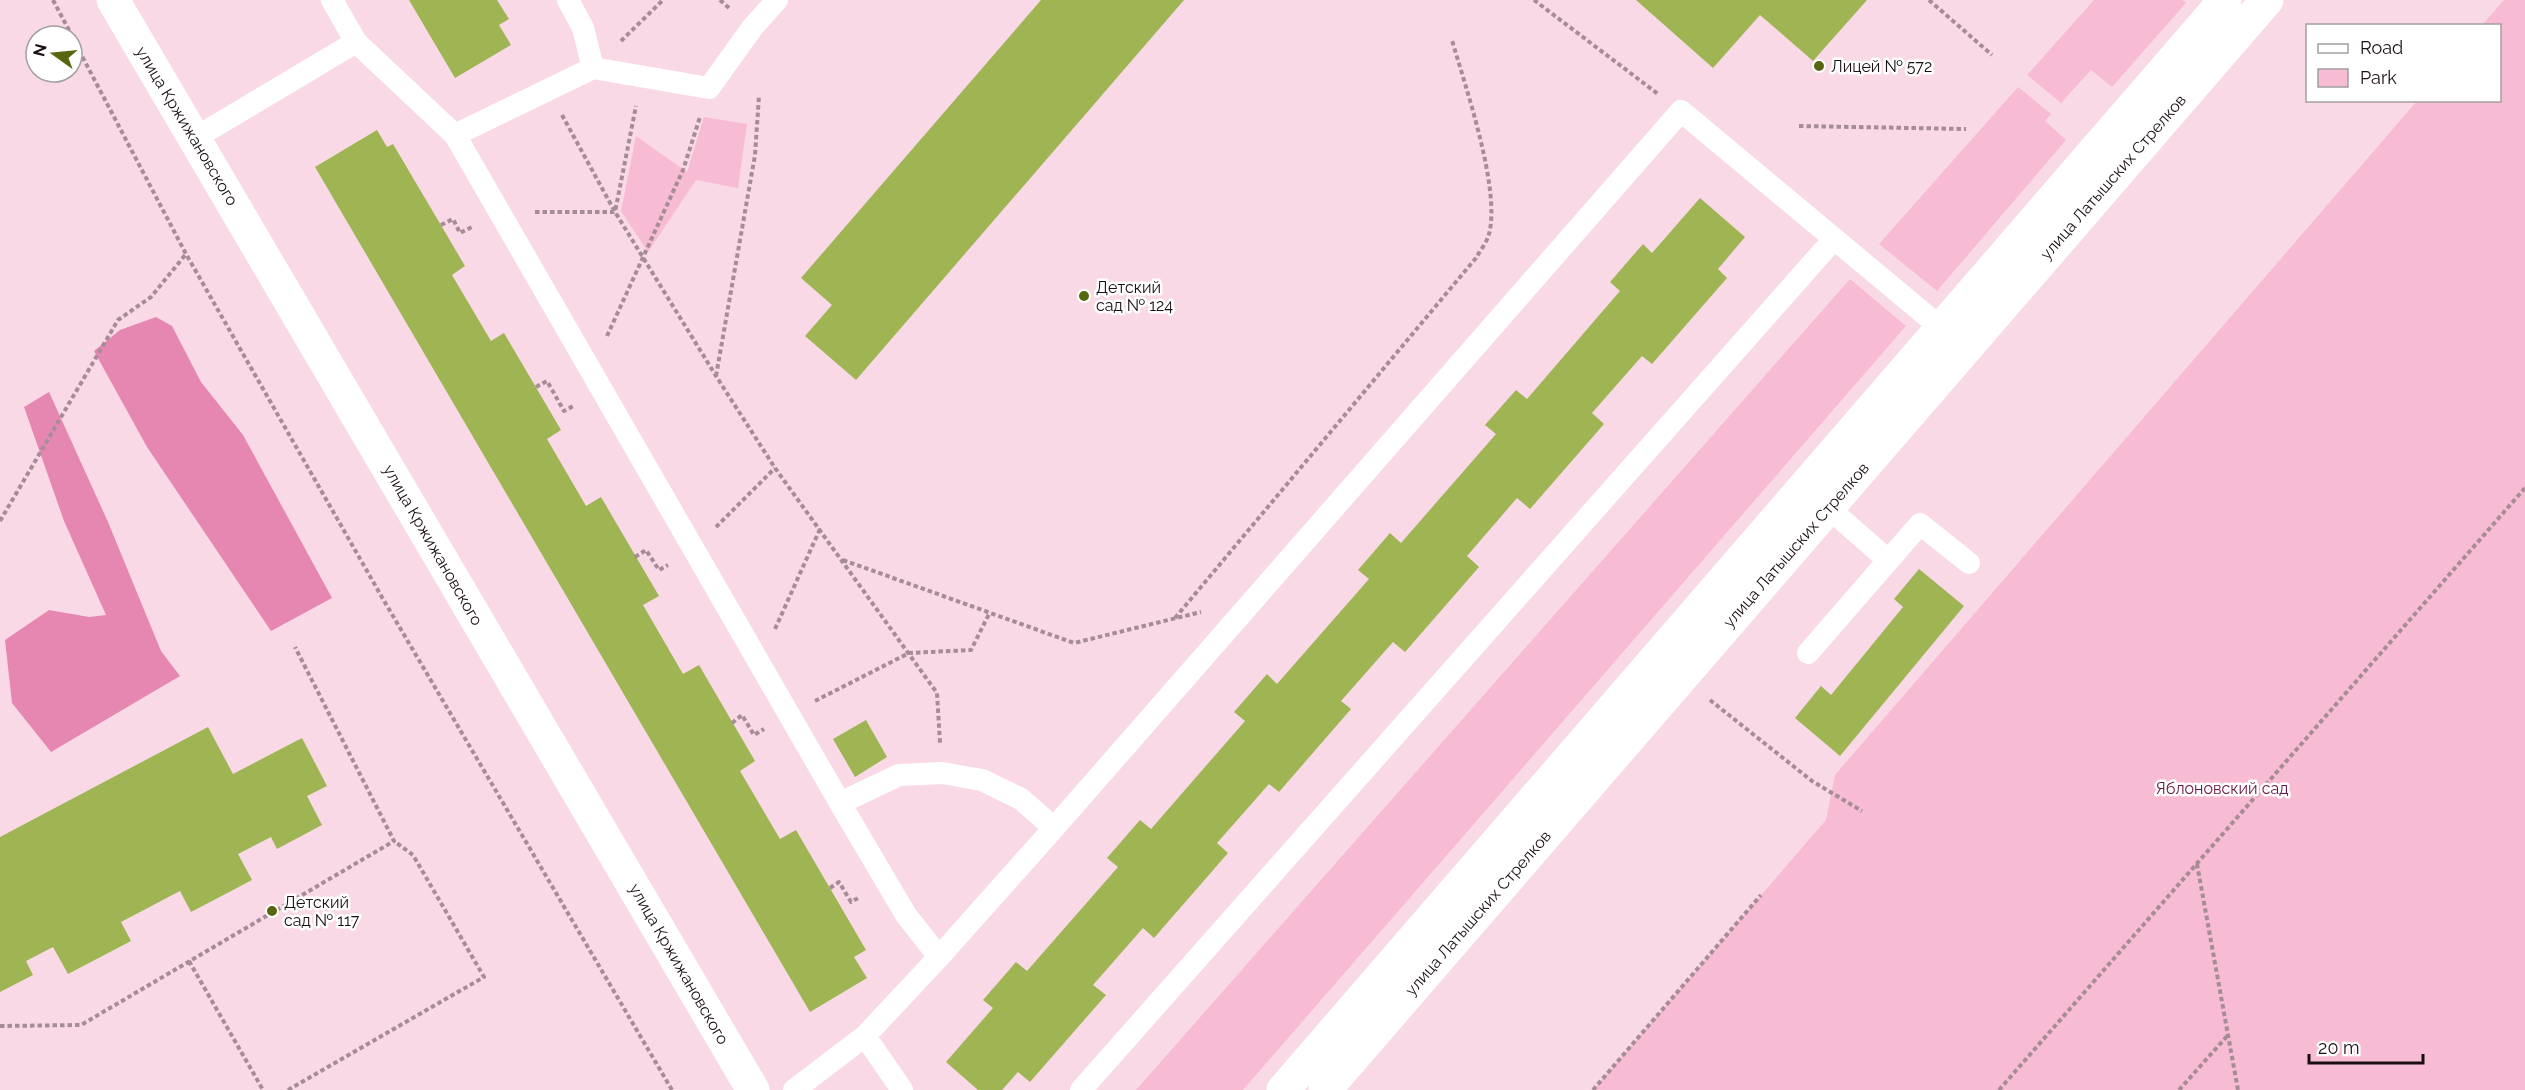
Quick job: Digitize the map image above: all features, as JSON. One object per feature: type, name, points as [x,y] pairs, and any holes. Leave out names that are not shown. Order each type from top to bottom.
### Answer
[{"type":"street","name":"улица Кржижановского","points":[[113,0],[753,1090]]},
{"type":"street","name":"улица Латышских Стрелков","points":[[1324,1090],[1816,497],[1953,338],[2225,0]]},
{"type":"street","name":"улица Латышских Стрелков","points":[[1953,338],[2267,0]]},
{"type":"street","name":"улица Латышских Стрелков","points":[[1282,1090],[1816,497]]},
{"type":"lane","points":[[332,0],[356,42],[455,135],[840,803],[906,915],[939,957]]},
{"type":"lane","points":[[568,0],[583,28],[593,68]]},
{"type":"lane","points":[[455,135],[593,68],[709,88],[752,28],[777,0]]},
{"type":"lane","points":[[195,138],[356,42]]},
{"type":"lane","points":[[794,1090],[865,1036],[939,957],[1681,111],[1953,338]]},
{"type":"lane","points":[[1081,1090],[1834,238]]},
{"type":"lane","points":[[1816,497],[1888,560]]},
{"type":"lane","points":[[1808,653],[1920,524],[1969,563]]},
{"type":"lane","points":[[840,803],[899,775],[942,773],[982,780],[1021,799],[1054,828]]},
{"type":"lane","points":[[865,1036],[902,1090]]},
{"type":"path","points":[[53,0],[66,24]]},
{"type":"path","points":[[593,68],[663,0]]},
{"type":"path","points":[[1534,0],[1681,111]]},
{"type":"path","points":[[1929,0],[1992,55]]},
{"type":"path","points":[[1175,618],[1476,258],[1489,234],[1491,204],[1485,157],[1452,40]]},
{"type":"path","points":[[84,59],[186,254],[383,599],[672,1090]]},
{"type":"path","points":[[615,212],[642,76]]},
{"type":"path","points":[[591,370],[683,170],[709,88]]},
{"type":"path","points":[[549,91],[615,212],[775,468],[937,693],[942,773]]},
{"type":"path","points":[[716,376],[755,155],[759,96]]},
{"type":"path","points":[[1799,126],[1966,129]]},
{"type":"path","points":[[501,212],[615,212]]},
{"type":"path","points":[[441,225],[453,219],[460,233]]},
{"type":"path","points":[[0,521],[118,320],[152,297],[186,254]]},
{"type":"path","points":[[536,387],[547,381],[564,411]]},
{"type":"path","points":[[694,549],[775,468]]},
{"type":"path","points":[[2000,1090],[2525,488]]},
{"type":"path","points":[[759,664],[820,528]]},
{"type":"path","points":[[635,557],[646,550],[659,570]]},
{"type":"path","points":[[843,560],[1074,643],[1252,601]]},
{"type":"path","points":[[789,715],[909,653],[971,650],[990,612]]},
{"type":"path","points":[[288,1090],[483,977],[413,855],[394,841],[295,647]]},
{"type":"path","points":[[1702,693],[1812,781],[1862,811]]},
{"type":"path","points":[[732,723],[742,714],[754,735]]},
{"type":"path","points":[[0,1026],[81,1025],[394,841]]},
{"type":"path","points":[[2197,863],[2238,1090]]},
{"type":"path","points":[[830,888],[839,882],[851,902]]},
{"type":"path","points":[[1593,1090],[1761,895]]},
{"type":"path","points":[[189,962],[263,1090]]},
{"type":"path","points":[[2179,1090],[2229,1034]]},
{"type":"green space","points":[[2094,0],[2183,0],[2186,3],[2112,87],[2091,70],[2061,103],[2027,75]]},
{"type":"green space","name":"Яблоновский сад","points":[[2504,0],[2525,0],[2525,1090],[1593,1090],[1826,820],[1835,775],[2416,102],[2501,102],[2501,24],[2483,24]]},
{"type":"green space","points":[[2018,87],[2051,114],[2045,121],[2066,140],[1937,291],[1879,244]]},
{"type":"green space","points":[[704,117],[747,124],[738,188],[696,180],[648,252],[621,211],[636,136],[687,172]]},
{"type":"green space","points":[[1850,279],[1906,326],[1243,1090],[1136,1090]]},
{"type":"shaded area","points":[[156,317],[172,326],[201,382],[243,435],[332,598],[271,631],[147,447],[94,351],[120,330]]},
{"type":"shaded area","points":[[49,392],[108,522],[161,651],[180,676],[51,752],[12,703],[5,640],[49,610],[89,617],[106,615],[64,521],[24,407]]},
{"type":"building","points":[[409,0],[497,0],[509,19],[499,25],[511,45],[455,78]]},
{"type":"building","points":[[1041,0],[1184,0],[856,380],[805,336],[832,305],[801,278]]},
{"type":"building","points":[[1636,0],[1867,0],[1813,61],[1760,15],[1713,68]]},
{"type":"building","points":[[377,130],[387,147],[393,144],[465,266],[452,275],[491,341],[504,333],[561,430],[547,439],[586,506],[601,497],[659,596],[643,605],[683,674],[699,665],[755,761],[740,771],[780,839],[796,830],[866,950],[854,957],[867,978],[810,1012],[315,167]]},
{"type":"building","points":[[1700,198],[1745,237],[1718,269],[1727,278],[1652,364],[1642,356],[1592,413],[1604,424],[1530,509],[1517,498],[1467,556],[1479,567],[1405,652],[1393,642],[1341,701],[1351,709],[1279,792],[1269,784],[1217,843],[1228,853],[1154,938],[1143,928],[1093,985],[1106,995],[1030,1082],[1018,1072],[1002,1090],[978,1090],[946,1062],[993,1008],[983,1000],[1016,962],[1027,971],[1118,867],[1107,858],[1140,820],[1151,829],[1245,721],[1234,712],[1267,674],[1277,684],[1369,579],[1358,570],[1390,533],[1401,543],[1496,434],[1485,425],[1516,390],[1527,399],[1620,291],[1610,282],[1643,244],[1652,253]]},
{"type":"building","points":[[1919,569],[1964,606],[1840,756],[1795,718],[1821,686],[1831,695],[1903,607],[1894,599]]},
{"type":"building","points":[[866,720],[887,757],[855,777],[833,739]]},
{"type":"building","points":[[208,727],[233,774],[302,738],[327,786],[307,796],[322,825],[277,849],[271,837],[238,854],[252,880],[191,912],[180,891],[121,922],[131,941],[68,974],[53,947],[26,961],[33,975],[0,992],[0,837]]},
{"type":"place","name":"Лицей № 572","points":[[1819,66]]},
{"type":"place","name":"Детский сад № 124","points":[[1084,296]]},
{"type":"place","name":"Детский сад № 117","points":[[272,911]]}]
